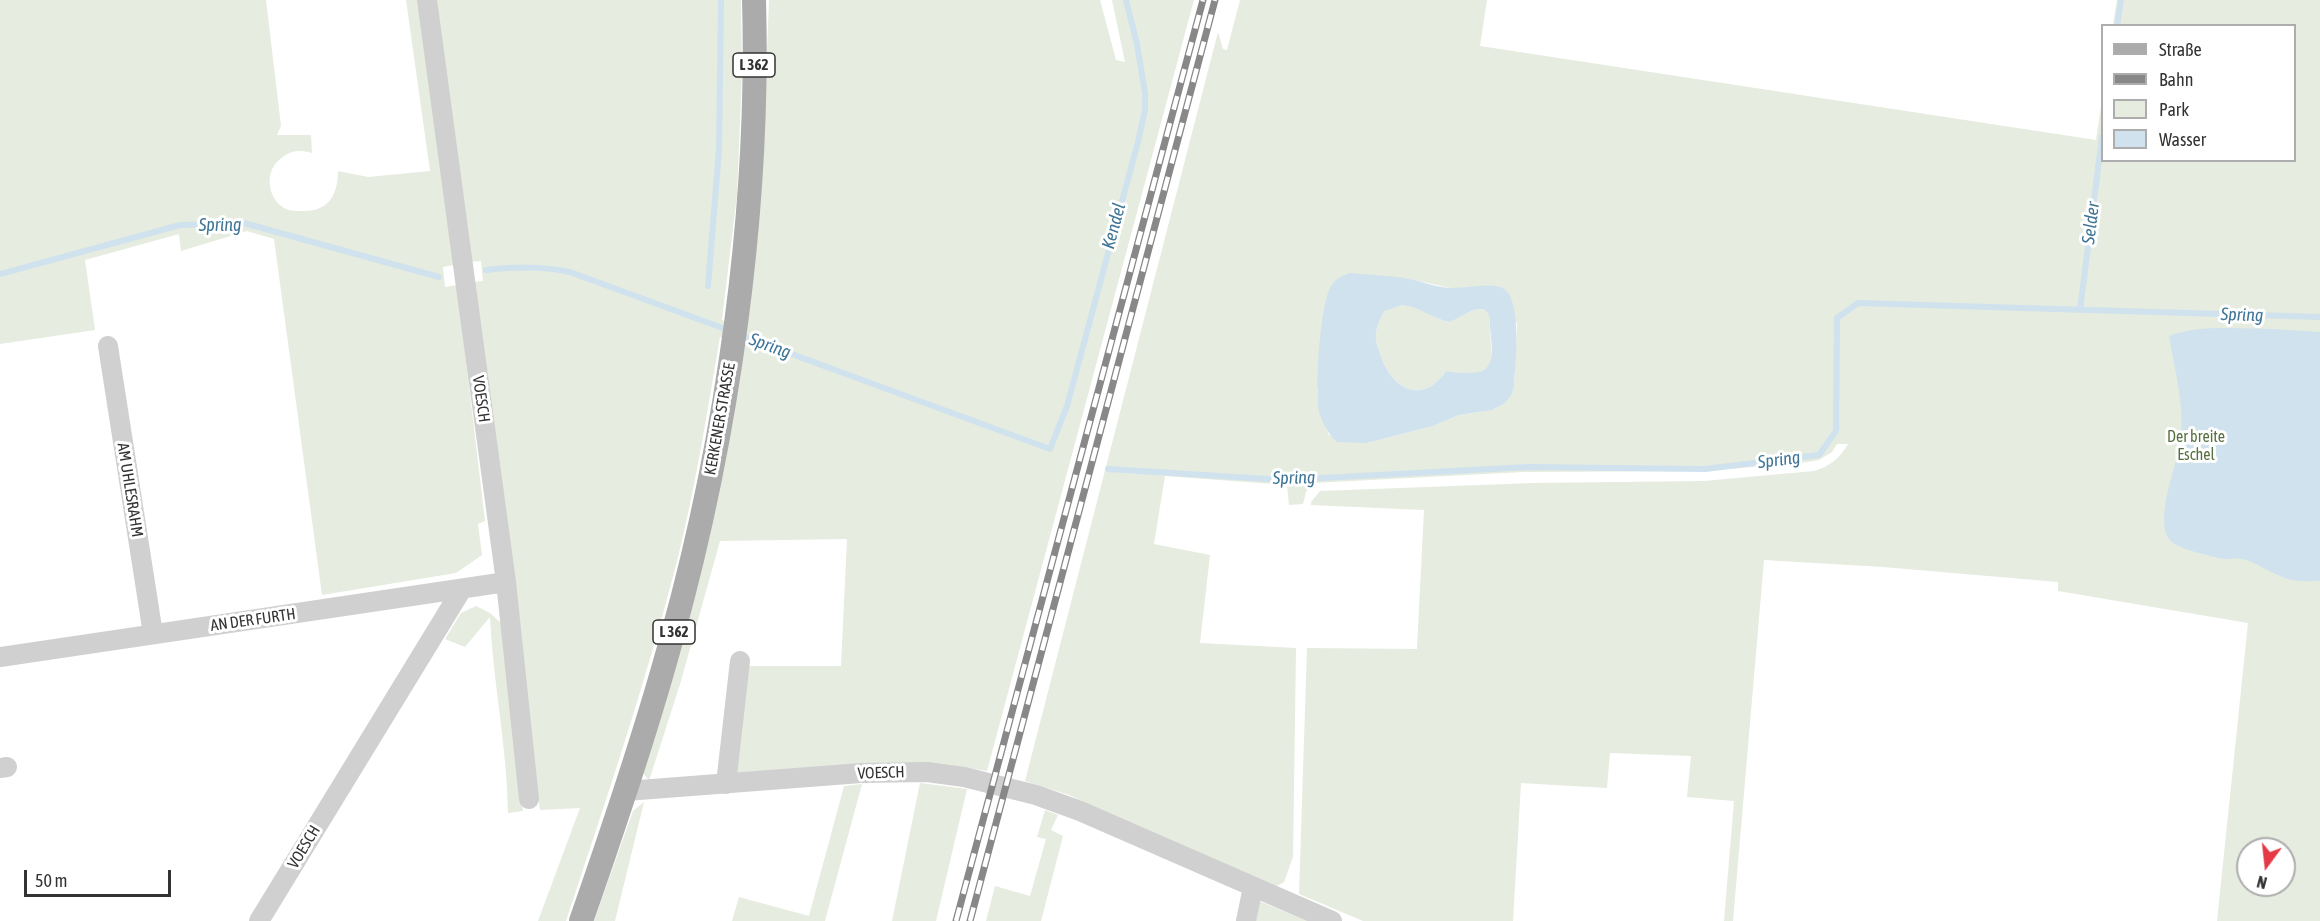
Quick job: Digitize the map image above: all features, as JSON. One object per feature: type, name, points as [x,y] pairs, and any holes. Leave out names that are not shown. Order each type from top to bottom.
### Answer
[{"type":"main road","name":"KERKENER STRASSE","points":[[626,791],[673,635],[712,469],[736,314],[744,244],[752,130],[754,0]]},
{"type":"main road","name":"L 362","points":[[581,921],[626,791]]},
{"type":"street","name":"VOESCH","points":[[427,0],[506,582],[529,799]]},
{"type":"street","name":"AM UHLESRAHM","points":[[108,346],[153,634]]},
{"type":"street","name":"AN DER FURTH","points":[[0,657],[506,582]]},
{"type":"street","name":"VOESCH","points":[[259,921],[462,589]]},
{"type":"street","points":[[726,784],[740,661]]},
{"type":"street","name":"VOESCH","points":[[626,791],[906,772],[964,777],[1006,787],[1080,811],[1332,921]]},
{"type":"street","points":[[1246,921],[1253,887]]},
{"type":"green space","points":[[0,0],[266,0],[281,126],[277,135],[311,135],[312,153],[294,152],[278,161],[271,173],[270,186],[275,200],[280,205],[288,210],[304,211],[320,208],[331,199],[338,179],[338,171],[368,177],[430,171],[406,0],[419,0],[454,265],[443,267],[445,287],[457,285],[485,521],[478,524],[482,555],[456,573],[322,595],[274,239],[247,231],[181,251],[179,234],[85,260],[95,330],[0,344]]},
{"type":"green space","points":[[434,0],[741,0],[742,74],[737,195],[722,320],[744,329],[764,128],[769,0],[1100,0],[1116,60],[1125,62],[1112,0],[1194,0],[987,771],[946,765],[731,774],[745,666],[841,666],[847,539],[720,541],[681,681],[649,781],[641,770],[742,346],[720,337],[683,537],[624,744],[566,921],[538,921],[580,808],[540,810],[473,282],[483,281],[481,261],[470,262]]},
{"type":"green space","name":"Der breite Eschel","points":[[1240,0],[1487,0],[1480,46],[2096,140],[2101,107],[2101,162],[2296,162],[2296,24],[2113,24],[2117,0],[2320,0],[2320,921],[2217,921],[2248,623],[2058,591],[2058,582],[1883,567],[1764,560],[1733,921],[1724,921],[1734,801],[1687,797],[1691,756],[1610,753],[1607,788],[1521,783],[1513,921],[1363,921],[1299,894],[1307,648],[1417,649],[1424,510],[1311,505],[1320,491],[1533,483],[1704,481],[1814,471],[1834,461],[1848,444],[1837,444],[1832,452],[1819,460],[1704,471],[1524,472],[1313,483],[1306,492],[1303,504],[1289,505],[1287,485],[1165,476],[1154,544],[1210,555],[1200,643],[1296,648],[1293,857],[1284,882],[1277,886],[1154,835],[1069,795],[1025,781],[1218,32],[1223,49],[1227,50]],"holes":[[[1405,278],[1450,288],[1517,323],[1514,387],[1511,396],[1504,404],[1492,410],[1459,415],[1433,426],[1367,443],[1329,435],[1320,414],[1317,390]]]},
{"type":"green space","points":[[1402,305],[1449,322],[1473,310],[1484,309],[1489,315],[1492,361],[1478,372],[1466,374],[1446,371],[1437,382],[1428,388],[1418,390],[1400,385],[1386,368],[1376,336],[1384,310]]},
{"type":"green space","points":[[476,606],[490,613],[501,623],[523,811],[508,813],[490,617],[465,647],[445,639],[461,613]]},
{"type":"green space","points":[[920,783],[967,789],[936,921],[892,921]]},
{"type":"green space","points":[[862,784],[825,921],[732,921],[739,897],[809,916],[844,786]]},
{"type":"green space","points":[[644,802],[615,921],[594,921],[633,811]]},
{"type":"green space","points":[[1045,810],[1058,815],[1051,830],[1063,836],[1041,921],[986,921],[995,886],[1030,896],[1046,839],[1037,837]]},
{"type":"green space","points":[[1257,900],[1307,921],[1252,921]]},
{"type":"water","points":[[1350,273],[1397,277],[1449,288],[1494,286],[1508,292],[1515,316],[1516,332],[1514,387],[1511,396],[1504,404],[1492,410],[1459,415],[1433,426],[1367,443],[1337,442],[1327,430],[1320,415],[1318,404],[1319,349],[1324,311],[1331,286],[1339,278]],"holes":[[[1402,305],[1450,322],[1473,310],[1484,309],[1489,315],[1492,344],[1490,363],[1485,369],[1477,372],[1446,371],[1437,382],[1428,388],[1418,390],[1400,385],[1386,368],[1377,345],[1376,333],[1384,311]]]},
{"type":"water","points":[[2207,329],[2320,332],[2320,581],[2292,580],[2240,558],[2219,558],[2182,547],[2172,542],[2164,524],[2166,498],[2179,450],[2182,422],[2169,336]]},
{"type":"waterway","points":[[708,286],[719,150],[721,0]]},
{"type":"waterway","name":"Kendel","points":[[740,335],[1050,449],[1067,406],[1145,110],[1145,93],[1137,44],[1126,0]]},
{"type":"waterway","name":"Selder","points":[[2117,24],[2121,0]]},
{"type":"waterway","name":"Selder","points":[[2080,310],[2101,145]]},
{"type":"waterway","name":"Spring","points":[[0,274],[180,225],[244,223],[439,277]]},
{"type":"waterway","name":"Spring","points":[[486,270],[528,268],[570,272],[728,330]]},
{"type":"waterway","name":"Spring","points":[[1108,469],[1284,480],[1528,467],[1705,469],[1819,455],[1836,431],[1837,318],[1858,303],[2320,317]]},
{"type":"railway","points":[[956,921],[1203,0]]},
{"type":"railway","points":[[970,921],[1215,0]]}]
